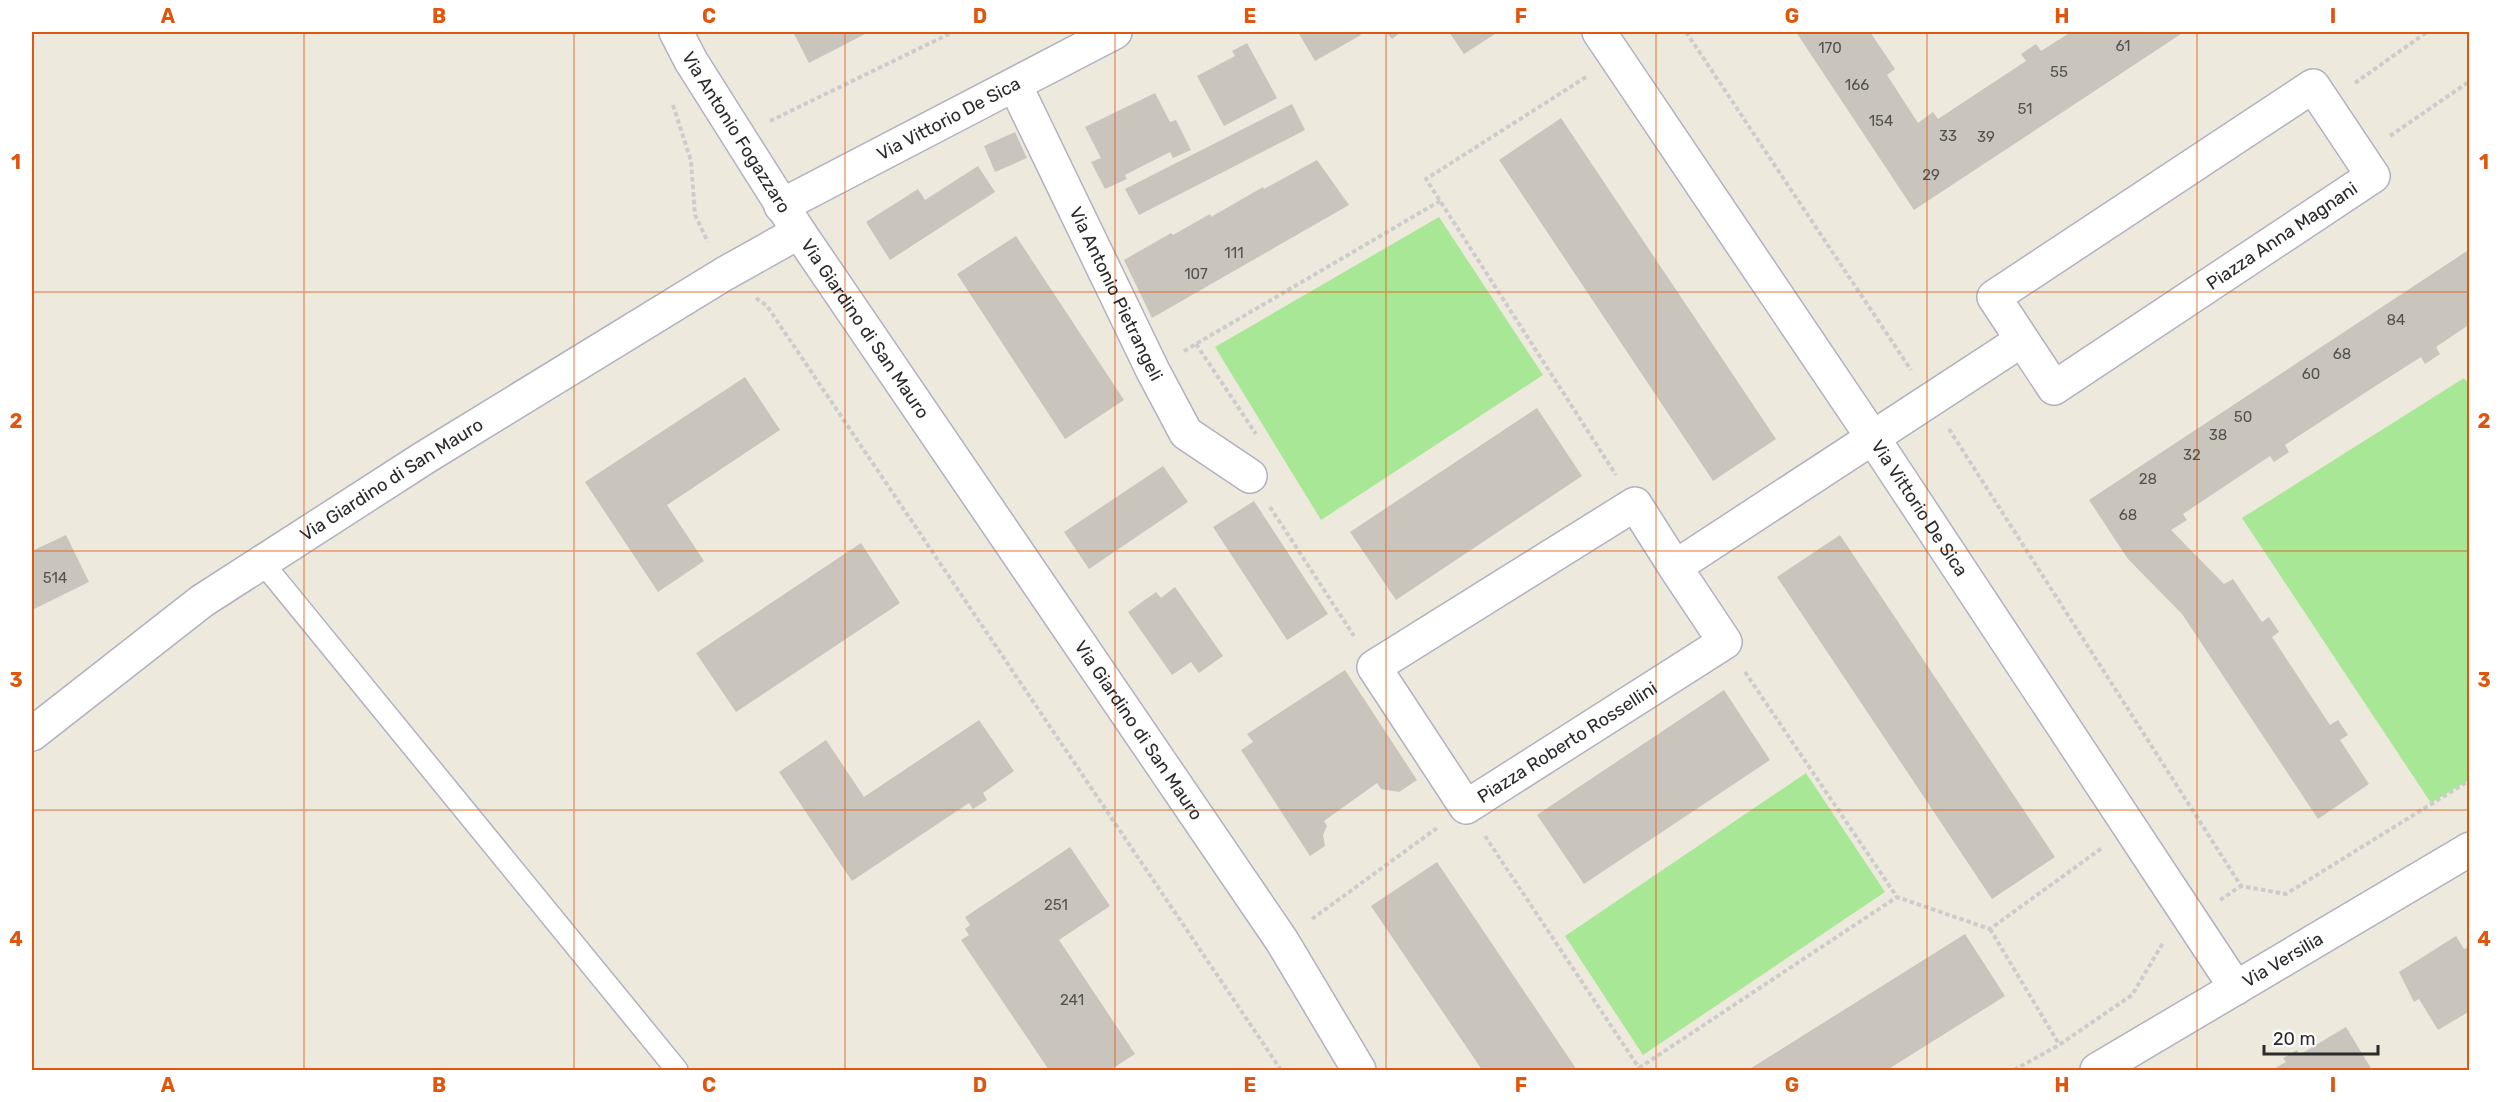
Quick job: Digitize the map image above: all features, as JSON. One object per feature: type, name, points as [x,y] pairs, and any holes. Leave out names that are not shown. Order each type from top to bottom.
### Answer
[{"type":"street","name":"Via Antonio Fogazzaro","points":[[676,32],[790,219]]},
{"type":"street","name":"Via Vittorio De Sica","points":[[790,219],[1098,35]]},
{"type":"street","name":"Via Vittorio De Sica","points":[[1608,45],[1873,438],[2236,988]]},
{"type":"street","name":"Via Antonio Pietrangeli","points":[[1016,85],[1153,371],[1186,433],[1250,476]]},
{"type":"street","name":"Piazza Anna Magnani","points":[[2313,86],[2360,157],[2373,176],[2054,388],[1994,297],[2313,86]]},
{"type":"street","name":"Via Giardino di San Mauro","points":[[32,734],[202,601],[424,458],[724,274],[790,219],[1282,941],[1359,1071]]},
{"type":"street","points":[[1675,567],[2022,340]]},
{"type":"street","points":[[1374,667],[1635,504],[1725,642]]},
{"type":"street","name":"Piazza Roberto Rossellini","points":[[1374,667],[1466,807],[1725,642]]},
{"type":"street","name":"Via Versilia","points":[[2097,1071],[2469,849]]},
{"type":"lane","points":[[262,562],[677,1071]]},
{"type":"path","points":[[738,136],[953,32]]},
{"type":"path","points":[[1686,32],[1931,400],[2241,886]]},
{"type":"path","points":[[2325,105],[2427,32]]},
{"type":"path","points":[[1608,45],[1426,179],[1635,504]]},
{"type":"path","points":[[2360,157],[2469,81]]},
{"type":"path","points":[[671,99],[691,161],[695,215],[724,274],[767,306],[1281,1071]]},
{"type":"path","points":[[1153,371],[1440,201]]},
{"type":"path","points":[[1196,344],[1272,458],[1250,476],[1374,667]]},
{"type":"path","points":[[1725,642],[1897,897],[1990,929],[2059,1045]]},
{"type":"path","points":[[2014,1071],[2059,1045],[2132,995],[2163,943],[2191,919],[2241,886],[2286,894],[2469,780]]},
{"type":"path","points":[[1282,941],[1466,807],[1638,1069],[1897,897]]},
{"type":"path","points":[[1990,929],[2130,828]]},
{"type":"green space","points":[[1439,217],[1543,375],[1321,520],[1215,347]]},
{"type":"green space","points":[[2464,378],[2470,386],[2469,780],[2431,803],[2242,518]]},
{"type":"green space","points":[[1806,773],[1885,892],[1643,1055],[1565,936]]},
{"type":"building","points":[[793,32],[869,32],[809,63]]},
{"type":"building","points":[[1298,32],[1359,32],[1361,35],[1315,61]]},
{"type":"building","points":[[1386,32],[1401,32],[1392,39]]},
{"type":"building","points":[[1449,32],[1498,32],[1464,54]]},
{"type":"building","points":[[1796,32],[1870,32],[1895,69],[1887,75],[1918,123],[1933,112],[1938,119],[2026,61],[2021,54],[2036,44],[2041,51],[2071,32],[2184,32],[1914,210]]},
{"type":"building","points":[[1247,43],[1277,98],[1224,126],[1197,76],[1235,56],[1232,51]]},
{"type":"building","points":[[1155,93],[1170,122],[1176,120],[1191,150],[1173,158],[1170,152],[1125,175],[1127,179],[1105,189],[1091,162],[1101,158],[1085,127]]},
{"type":"building","points":[[1292,104],[1305,130],[1139,215],[1125,189]]},
{"type":"building","points":[[1561,118],[1776,439],[1713,481],[1499,160]]},
{"type":"building","points":[[1015,132],[1027,158],[995,172],[984,146]]},
{"type":"building","points":[[1317,160],[1349,205],[1152,318],[1124,260],[1171,233],[1173,235],[1210,214],[1211,217]]},
{"type":"building","points":[[978,166],[995,192],[890,260],[866,222],[918,189],[925,200]]},
{"type":"building","points":[[1016,236],[1124,400],[1065,439],[957,274]]},
{"type":"building","points":[[2470,249],[2470,324],[2436,347],[2440,354],[2425,364],[2421,357],[2285,445],[2289,452],[2274,462],[2270,456],[2183,514],[2187,520],[2171,530],[2224,584],[2233,579],[2262,622],[2269,617],[2279,632],[2272,637],[2330,725],[2338,720],[2348,735],[2340,740],[2369,784],[2318,819],[2182,614],[2128,559],[2089,500]]},
{"type":"building","points":[[745,377],[780,430],[667,505],[704,561],[658,592],[585,482]]},
{"type":"building","points":[[1537,408],[1582,476],[1396,600],[1350,532]]},
{"type":"building","points":[[1163,466],[1188,502],[1089,569],[1064,532]]},
{"type":"building","points":[[1254,501],[1328,614],[1287,640],[1213,527]]},
{"type":"building","points":[[66,535],[89,582],[32,610],[32,546],[34,550]]},
{"type":"building","points":[[1840,535],[2055,857],[1992,899],[1777,577]]},
{"type":"building","points":[[861,543],[900,603],[736,712],[696,653]]},
{"type":"building","points":[[1175,587],[1223,656],[1199,673],[1191,662],[1172,675],[1128,612],[1156,592],[1161,598]]},
{"type":"building","points":[[1345,670],[1417,780],[1399,792],[1381,789],[1377,783],[1324,821],[1327,826],[1323,835],[1325,846],[1310,856],[1241,750],[1253,742],[1247,734]]},
{"type":"building","points":[[1724,690],[1770,760],[1584,884],[1537,815]]},
{"type":"building","points":[[979,720],[1014,771],[983,793],[987,800],[973,809],[969,803],[852,881],[779,772],[826,740],[864,797]]},
{"type":"building","points":[[1070,847],[1110,906],[1059,940],[1135,1054],[1110,1070],[1049,1070],[961,940],[969,935],[965,929],[970,925],[965,917]]},
{"type":"building","points":[[1437,862],[1577,1070],[1482,1070],[1371,906]]},
{"type":"building","points":[[1965,934],[2005,996],[1887,1070],[1748,1070]]},
{"type":"building","points":[[2456,936],[2464,949],[2470,946],[2470,1011],[2438,1030],[2419,999],[2414,1002],[2399,972]]},
{"type":"building","points":[[2346,1027],[2372,1070],[2272,1070],[2286,1062],[2283,1058],[2297,1050],[2299,1055]]}]
